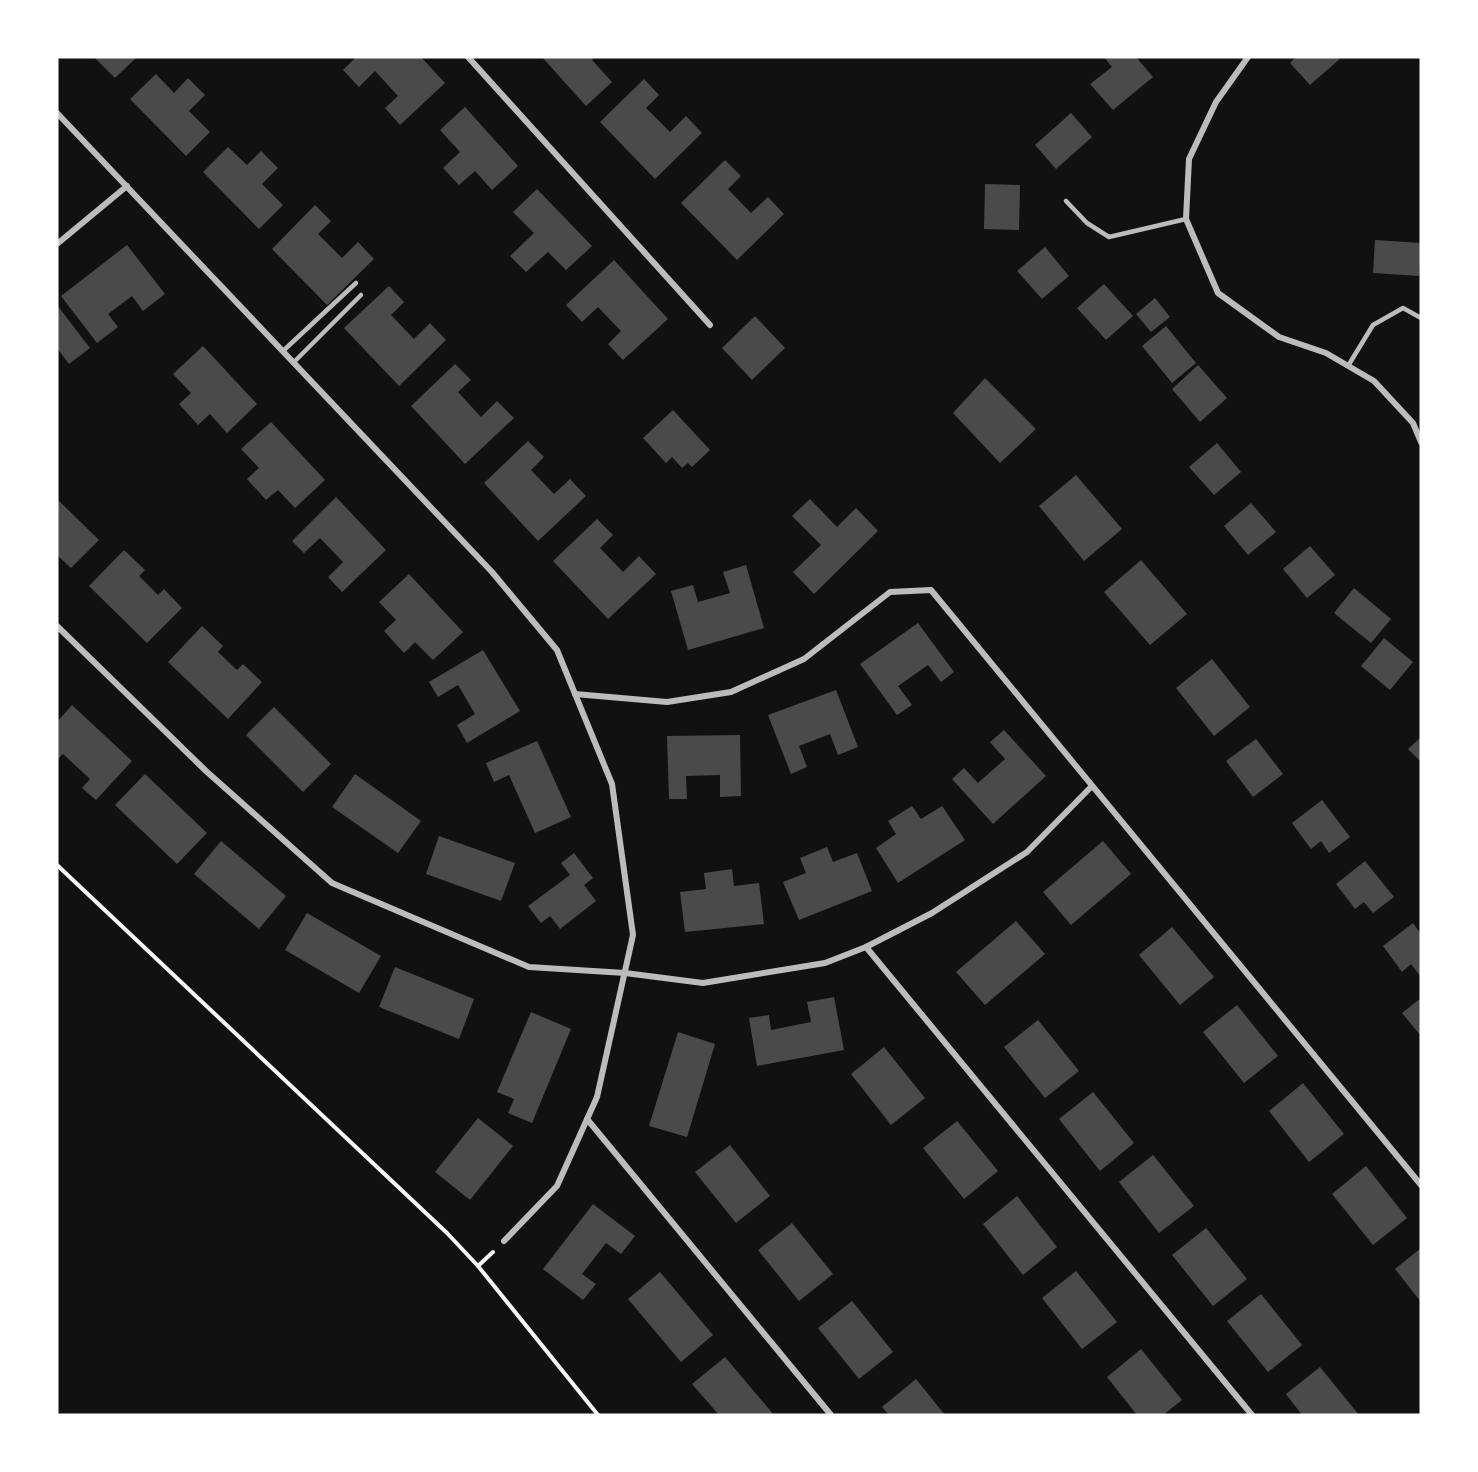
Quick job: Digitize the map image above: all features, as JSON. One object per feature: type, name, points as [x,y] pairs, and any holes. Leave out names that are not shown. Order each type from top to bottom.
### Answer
[{"type":"street","points":[[468,57],[710,325]]},
{"type":"street","points":[[1248,57],[1216,102],[1190,159],[1186,219],[1218,293],[1279,337],[1326,353],[1374,381],[1413,423],[1421,442]]},
{"type":"street","points":[[57,113],[492,572],[557,650],[612,784],[633,935],[597,1097],[557,1186],[504,1241]]},
{"type":"street","points":[[57,243],[127,186]]},
{"type":"street","points":[[575,694],[667,702],[730,692],[804,659],[890,592],[932,590],[1421,1185]]},
{"type":"street","points":[[57,626],[206,771],[332,883],[529,967],[625,972],[703,983],[825,963],[866,947],[932,913],[1027,852],[1092,786]]},
{"type":"street","points":[[866,947],[1252,1415]]},
{"type":"street","points":[[587,1119],[831,1415]]},
{"type":"lane","points":[[1066,201],[1088,223],[1109,237],[1186,219]]},
{"type":"lane","points":[[283,351],[356,283]]},
{"type":"lane","points":[[294,362],[362,295]]},
{"type":"lane","points":[[1348,366],[1374,326],[1403,308],[1421,318]]},
{"type":"path","points":[[57,865],[447,1233],[478,1266],[598,1415]]},
{"type":"building","points":[[94,57],[137,57],[115,78]]},
{"type":"building","points":[[356,57],[421,57],[445,83],[400,125],[385,108],[398,96],[375,71],[359,87],[343,70]]},
{"type":"building","points":[[542,57],[595,57],[592,60],[612,82],[586,106]]},
{"type":"building","points":[[1104,57],[1136,57],[1153,77],[1113,110],[1090,84],[1112,67]]},
{"type":"building","points":[[1296,57],[1342,57],[1310,85],[1290,63]]},
{"type":"building","points":[[156,74],[174,93],[188,78],[205,95],[189,111],[210,132],[186,156],[130,99]]},
{"type":"building","points":[[644,79],[659,95],[646,108],[670,132],[686,116],[702,133],[655,179],[600,122]]},
{"type":"building","points":[[465,107],[518,166],[492,190],[475,171],[459,185],[443,168],[460,152],[440,130]]},
{"type":"building","points":[[1071,113],[1092,137],[1056,169],[1035,145]]},
{"type":"building","points":[[228,147],[247,165],[261,151],[278,168],[262,184],[283,205],[259,229],[203,172]]},
{"type":"building","points":[[725,160],[741,176],[728,189],[751,213],[768,197],[784,214],[737,260],[681,203]]},
{"type":"building","points":[[985,184],[1020,185],[1019,230],[984,229]]},
{"type":"building","points":[[537,189],[592,246],[566,270],[548,252],[526,272],[510,256],[534,233],[513,212]]},
{"type":"building","points":[[315,205],[331,221],[318,234],[342,258],[358,242],[374,259],[327,305],[272,249]]},
{"type":"building","points":[[1375,240],[1421,243],[1419,276],[1373,273]]},
{"type":"building","points":[[127,245],[165,294],[143,311],[132,296],[108,314],[118,327],[97,343],[61,296]]},
{"type":"building","points":[[1045,247],[1069,276],[1042,299],[1017,271]]},
{"type":"building","points":[[614,260],[668,319],[623,360],[608,344],[621,331],[598,307],[582,322],[566,305]]},
{"type":"building","points":[[1104,284],[1133,316],[1106,340],[1077,308]]},
{"type":"building","points":[[389,286],[404,302],[391,315],[414,339],[430,323],[446,340],[399,386],[344,328]]},
{"type":"building","points":[[1155,298],[1170,317],[1151,332],[1136,314]]},
{"type":"building","points":[[57,305],[90,348],[69,364],[57,348]]},
{"type":"building","points":[[755,316],[785,348],[752,380],[722,348]]},
{"type":"building","points":[[1166,326],[1196,363],[1172,383],[1142,346]]},
{"type":"building","points":[[203,346],[257,404],[227,433],[210,414],[198,425],[179,404],[191,393],[173,374]]},
{"type":"building","points":[[455,364],[471,380],[458,392],[481,417],[497,401],[514,418],[465,464],[411,406]]},
{"type":"building","points":[[1198,365],[1227,398],[1200,422],[1172,389]]},
{"type":"building","points":[[985,378],[1036,429],[1000,463],[953,413]]},
{"type":"building","points":[[673,410],[710,450],[692,467],[688,463],[682,468],[672,457],[666,463],[643,438]]},
{"type":"building","points":[[271,422],[325,480],[295,508],[278,490],[266,500],[247,479],[259,468],[241,449]]},
{"type":"building","points":[[528,441],[544,457],[531,470],[554,494],[570,479],[586,496],[538,541],[484,483]]},
{"type":"building","points":[[1217,443],[1241,472],[1214,495],[1189,467]]},
{"type":"building","points":[[1076,475],[1122,529],[1084,561],[1039,506]]},
{"type":"building","points":[[336,497],[386,550],[342,592],[328,577],[343,562],[320,538],[304,553],[292,541]]},
{"type":"building","points":[[57,499],[99,540],[71,568],[57,555]]},
{"type":"building","points":[[810,499],[837,527],[856,508],[878,531],[814,594],[793,572],[821,545],[792,516]]},
{"type":"building","points":[[1251,503],[1276,532],[1248,555],[1224,526]]},
{"type":"building","points":[[597,519],[613,535],[600,548],[623,572],[639,556],[656,574],[608,619],[553,561]]},
{"type":"building","points":[[1310,546],[1335,575],[1307,598],[1283,569]]},
{"type":"building","points":[[124,550],[145,570],[139,576],[158,595],[164,589],[182,608],[147,643],[89,586]]},
{"type":"building","points":[[1141,560],[1187,614],[1150,645],[1104,592]]},
{"type":"building","points":[[746,565],[764,628],[688,650],[671,591],[693,585],[698,602],[730,593],[723,572]]},
{"type":"building","points":[[409,574],[463,632],[433,660],[415,642],[404,653],[384,631],[396,620],[379,602]]},
{"type":"building","points":[[1354,588],[1391,619],[1371,643],[1334,613]]},
{"type":"building","points":[[918,623],[954,672],[941,682],[928,665],[898,686],[912,705],[897,715],[860,664]]},
{"type":"building","points":[[202,626],[223,646],[218,652],[237,670],[243,664],[262,682],[228,719],[168,662]]},
{"type":"building","points":[[1384,638],[1413,662],[1390,690],[1361,666]]},
{"type":"building","points":[[483,650],[520,711],[467,743],[457,725],[475,714],[458,685],[438,697],[429,682]]},
{"type":"building","points":[[1212,659],[1250,707],[1214,736],[1176,688]]},
{"type":"building","points":[[836,690],[858,747],[838,755],[830,734],[799,746],[807,767],[791,774],[768,715]]},
{"type":"building","points":[[72,705],[132,761],[96,800],[82,788],[90,779],[63,754],[57,760],[57,722]]},
{"type":"building","points":[[274,707],[331,764],[303,792],[246,735]]},
{"type":"building","points":[[1004,730],[1046,776],[993,824],[952,779],[964,768],[978,783],[1005,759],[990,742]]},
{"type":"building","points":[[740,735],[741,796],[720,797],[720,775],[686,776],[687,799],[669,799],[667,736]]},
{"type":"building","points":[[1421,737],[1421,762],[1408,749]]},
{"type":"building","points":[[1256,739],[1283,774],[1253,797],[1226,761]]},
{"type":"building","points":[[537,741],[571,817],[535,833],[509,775],[494,782],[486,763]]},
{"type":"building","points":[[145,774],[207,833],[177,864],[115,805]]},
{"type":"building","points":[[355,774],[421,821],[398,853],[332,807]]},
{"type":"building","points":[[1322,800],[1350,837],[1329,853],[1321,841],[1311,849],[1292,823]]},
{"type":"building","points":[[912,806],[921,819],[942,806],[965,840],[898,883],[876,848],[896,834],[888,821]]},
{"type":"building","points":[[439,836],[515,863],[501,901],[426,874]]},
{"type":"building","points":[[221,841],[286,896],[259,929],[194,874]]},
{"type":"building","points":[[1103,841],[1131,874],[1071,925],[1043,892]]},
{"type":"building","points":[[827,847],[833,862],[857,853],[872,891],[799,920],[783,882],[806,873],[800,858]]},
{"type":"building","points":[[574,853],[593,878],[584,885],[596,901],[560,929],[550,916],[541,923],[528,906],[570,875],[561,863]]},
{"type":"building","points":[[1365,861],[1394,897],[1373,913],[1364,902],[1355,909],[1336,884]]},
{"type":"building","points":[[732,869],[734,886],[759,883],[764,924],[685,932],[680,892],[706,889],[704,873]]},
{"type":"building","points":[[307,913],[381,956],[359,993],[285,950]]},
{"type":"building","points":[[1016,921],[1045,954],[985,1005],[956,972]]},
{"type":"building","points":[[1413,923],[1421,934],[1421,977],[1411,964],[1402,972],[1383,946]]},
{"type":"building","points":[[1172,927],[1214,977],[1180,1005],[1139,955]]},
{"type":"building","points":[[395,967],[474,999],[459,1039],[379,1007]]},
{"type":"building","points":[[834,997],[844,1050],[757,1066],[749,1018],[769,1015],[771,1030],[811,1022],[807,1002]]},
{"type":"building","points":[[1421,998],[1421,1036],[1402,1013]]},
{"type":"building","points":[[1237,1005],[1278,1056],[1244,1083],[1203,1032]]},
{"type":"building","points":[[531,1012],[571,1029],[532,1123],[508,1113],[514,1099],[497,1092]]},
{"type":"building","points":[[1038,1020],[1079,1071],[1045,1098],[1004,1047]]},
{"type":"building","points":[[678,1032],[715,1044],[687,1137],[649,1126]]},
{"type":"building","points":[[884,1047],[925,1098],[891,1125],[851,1074]]},
{"type":"building","points":[[1303,1083],[1344,1134],[1309,1162],[1269,1111]]},
{"type":"building","points":[[1093,1092],[1134,1143],[1100,1171],[1059,1119]]},
{"type":"building","points":[[478,1118],[513,1146],[470,1200],[435,1172]]},
{"type":"building","points":[[957,1121],[998,1171],[964,1199],[923,1148]]},
{"type":"building","points":[[730,1145],[770,1196],[736,1223],[695,1172]]},
{"type":"building","points":[[1153,1155],[1194,1206],[1159,1233],[1119,1182]]},
{"type":"building","points":[[1366,1166],[1407,1218],[1373,1245],[1332,1194]]},
{"type":"building","points":[[1017,1196],[1057,1247],[1023,1275],[983,1224]]},
{"type":"building","points":[[593,1204],[635,1236],[621,1254],[606,1243],[582,1274],[596,1284],[583,1300],[543,1269]]},
{"type":"building","points":[[792,1223],[833,1274],[799,1301],[758,1250]]},
{"type":"building","points":[[1206,1228],[1247,1279],[1213,1306],[1172,1255]]},
{"type":"building","points":[[1421,1248],[1421,1302],[1395,1269]]},
{"type":"building","points":[[1076,1271],[1117,1322],[1082,1349],[1042,1298]]},
{"type":"building","points":[[660,1272],[713,1335],[681,1362],[628,1299]]},
{"type":"building","points":[[1261,1294],[1302,1345],[1268,1372],[1227,1321]]},
{"type":"building","points":[[852,1301],[893,1352],[859,1379],[818,1328]]},
{"type":"building","points":[[1141,1349],[1182,1400],[1163,1415],[1137,1415],[1107,1377]]},
{"type":"building","points":[[725,1357],[774,1415],[719,1415],[692,1384]]},
{"type":"building","points":[[1320,1367],[1359,1415],[1302,1415],[1286,1394]]},
{"type":"building","points":[[916,1379],[945,1415],[889,1415],[882,1407]]}]
